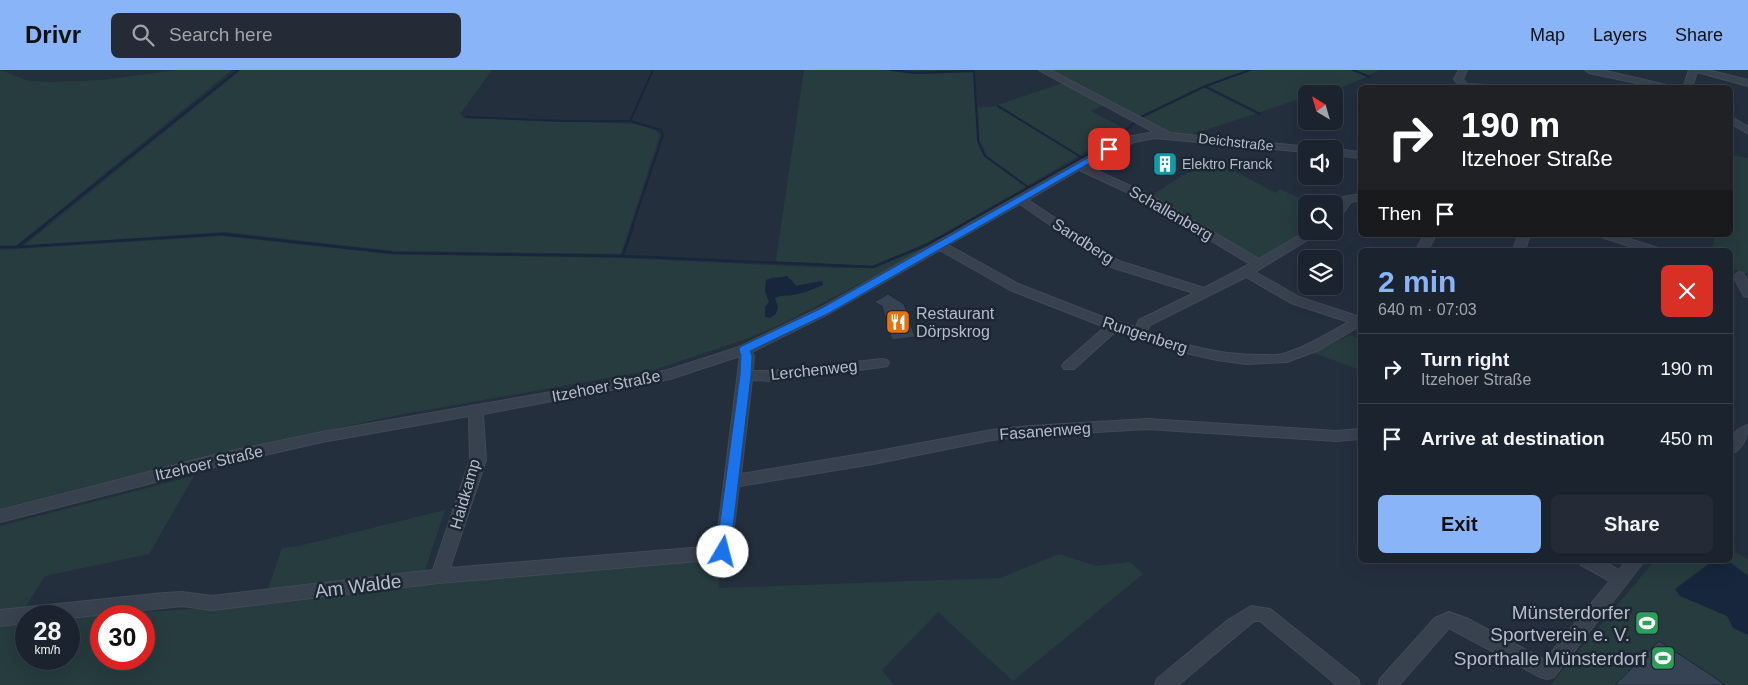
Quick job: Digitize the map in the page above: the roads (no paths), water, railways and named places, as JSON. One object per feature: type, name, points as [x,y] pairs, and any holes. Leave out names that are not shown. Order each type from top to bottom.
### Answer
[{"type":"street","points":[[1043,70],[1163,132],[1167,136]]},
{"type":"street","points":[[1461,85],[1458,79],[1463,70]]},
{"type":"street","points":[[1589,70],[1661,85]]},
{"type":"street","points":[[1688,85],[1692,70]]},
{"type":"street","points":[[1698,70],[1747,80]]},
{"type":"street","points":[[1739,121],[1748,132]]},
{"type":"street","points":[[1733,131],[1748,132]]},
{"type":"street","name":"Itzehoer Straße","points":[[0,516],[226,458],[322,438],[634,382],[695,367],[744,350],[826,310],[1120,143],[1142,136],[1167,136]]},
{"type":"street","name":"Deichstraße","points":[[1167,136],[1298,148]]},
{"type":"street","points":[[1343,153],[1358,155]]},
{"type":"street","name":"Schallenberg","points":[[1079,166],[1143,195],[1260,265]]},
{"type":"street","points":[[1343,205],[1347,199],[1358,197]]},
{"type":"street","name":"Sandberg","points":[[1020,199],[1116,264],[1207,293]]},
{"type":"street","points":[[1611,237],[1647,248]]},
{"type":"street","points":[[1140,333],[1144,323],[1207,293],[1260,265],[1301,240]]},
{"type":"street","name":"Rungenberg","points":[[939,245],[1014,287],[1173,346],[1218,356],[1246,360],[1282,359],[1314,347],[1358,322]]},
{"type":"street","points":[[1246,272],[1295,300],[1358,321]]},
{"type":"street","points":[[1739,276],[1748,293]]},
{"type":"street","points":[[1069,366],[1115,325]]},
{"type":"street","points":[[733,482],[746,375],[747,356],[744,350]]},
{"type":"street","name":"Lerchenweg","points":[[746,375],[773,376],[882,363]]},
{"type":"street","name":"Haidkamp","points":[[439,576],[478,460],[476,410]]},
{"type":"street","name":"Fasanenweg","points":[[733,482],[992,435],[1030,431],[1147,424],[1336,436],[1358,434]]},
{"type":"street","points":[[1733,445],[1743,432],[1748,430]]},
{"type":"street","name":"Am Walde","points":[[0,618],[164,600],[212,603],[439,576],[723,552],[733,482]]},
{"type":"street","points":[[1592,563],[1621,579]]},
{"type":"street","points":[[1387,685],[1441,623],[1448,620],[1460,624],[1548,671],[1634,563]]},
{"type":"street","points":[[1164,685],[1234,625],[1251,613],[1264,614],[1351,685]]},
{"type":"water","points":[[787,276],[796,286],[822,281],[823,285],[799,294],[775,298],[778,307],[776,314],[770,318],[765,317],[765,307],[769,302],[765,291],[766,280]]},
{"type":"water","points":[[1710,563],[1731,563],[1748,576],[1748,635],[1733,628],[1727,616],[1680,596],[1675,589]]},
{"type":"waterway","points":[[42,227],[238,70]]},
{"type":"waterway","points":[[630,121],[653,70]]},
{"type":"waterway","points":[[891,70],[916,73],[974,71],[978,141],[985,156],[1028,187]]},
{"type":"waterway","points":[[1141,117],[1205,86],[1250,70]]},
{"type":"waterway","points":[[1353,70],[1370,77]]},
{"type":"waterway","points":[[1206,87],[1260,114]]},
{"type":"waterway","points":[[998,106],[1081,157]]},
{"type":"waterway","points":[[466,117],[563,121],[630,121]]},
{"type":"waterway","points":[[630,121],[661,130],[663,135],[632,227]]},
{"type":"waterway","points":[[958,227],[1120,136],[1136,121]]},
{"type":"waterway","points":[[17,247],[44,226]]},
{"type":"waterway","points":[[623,255],[633,226]]},
{"type":"waterway","points":[[17,247],[223,234],[394,253],[623,256],[873,267],[926,245],[961,226]]},
{"type":"waterway","points":[[0,247],[17,247]]},
{"type":"place","name":"Elektro Franck","points":[[1165,164]]},
{"type":"place","name":"Restaurant Dörpskrog","points":[[898,322]]},
{"type":"place","name":"Münsterdorfer Sportverein e. V.","points":[[1647,623]]},
{"type":"place","name":"Sporthalle Münsterdorf","points":[[1663,658]]}]
